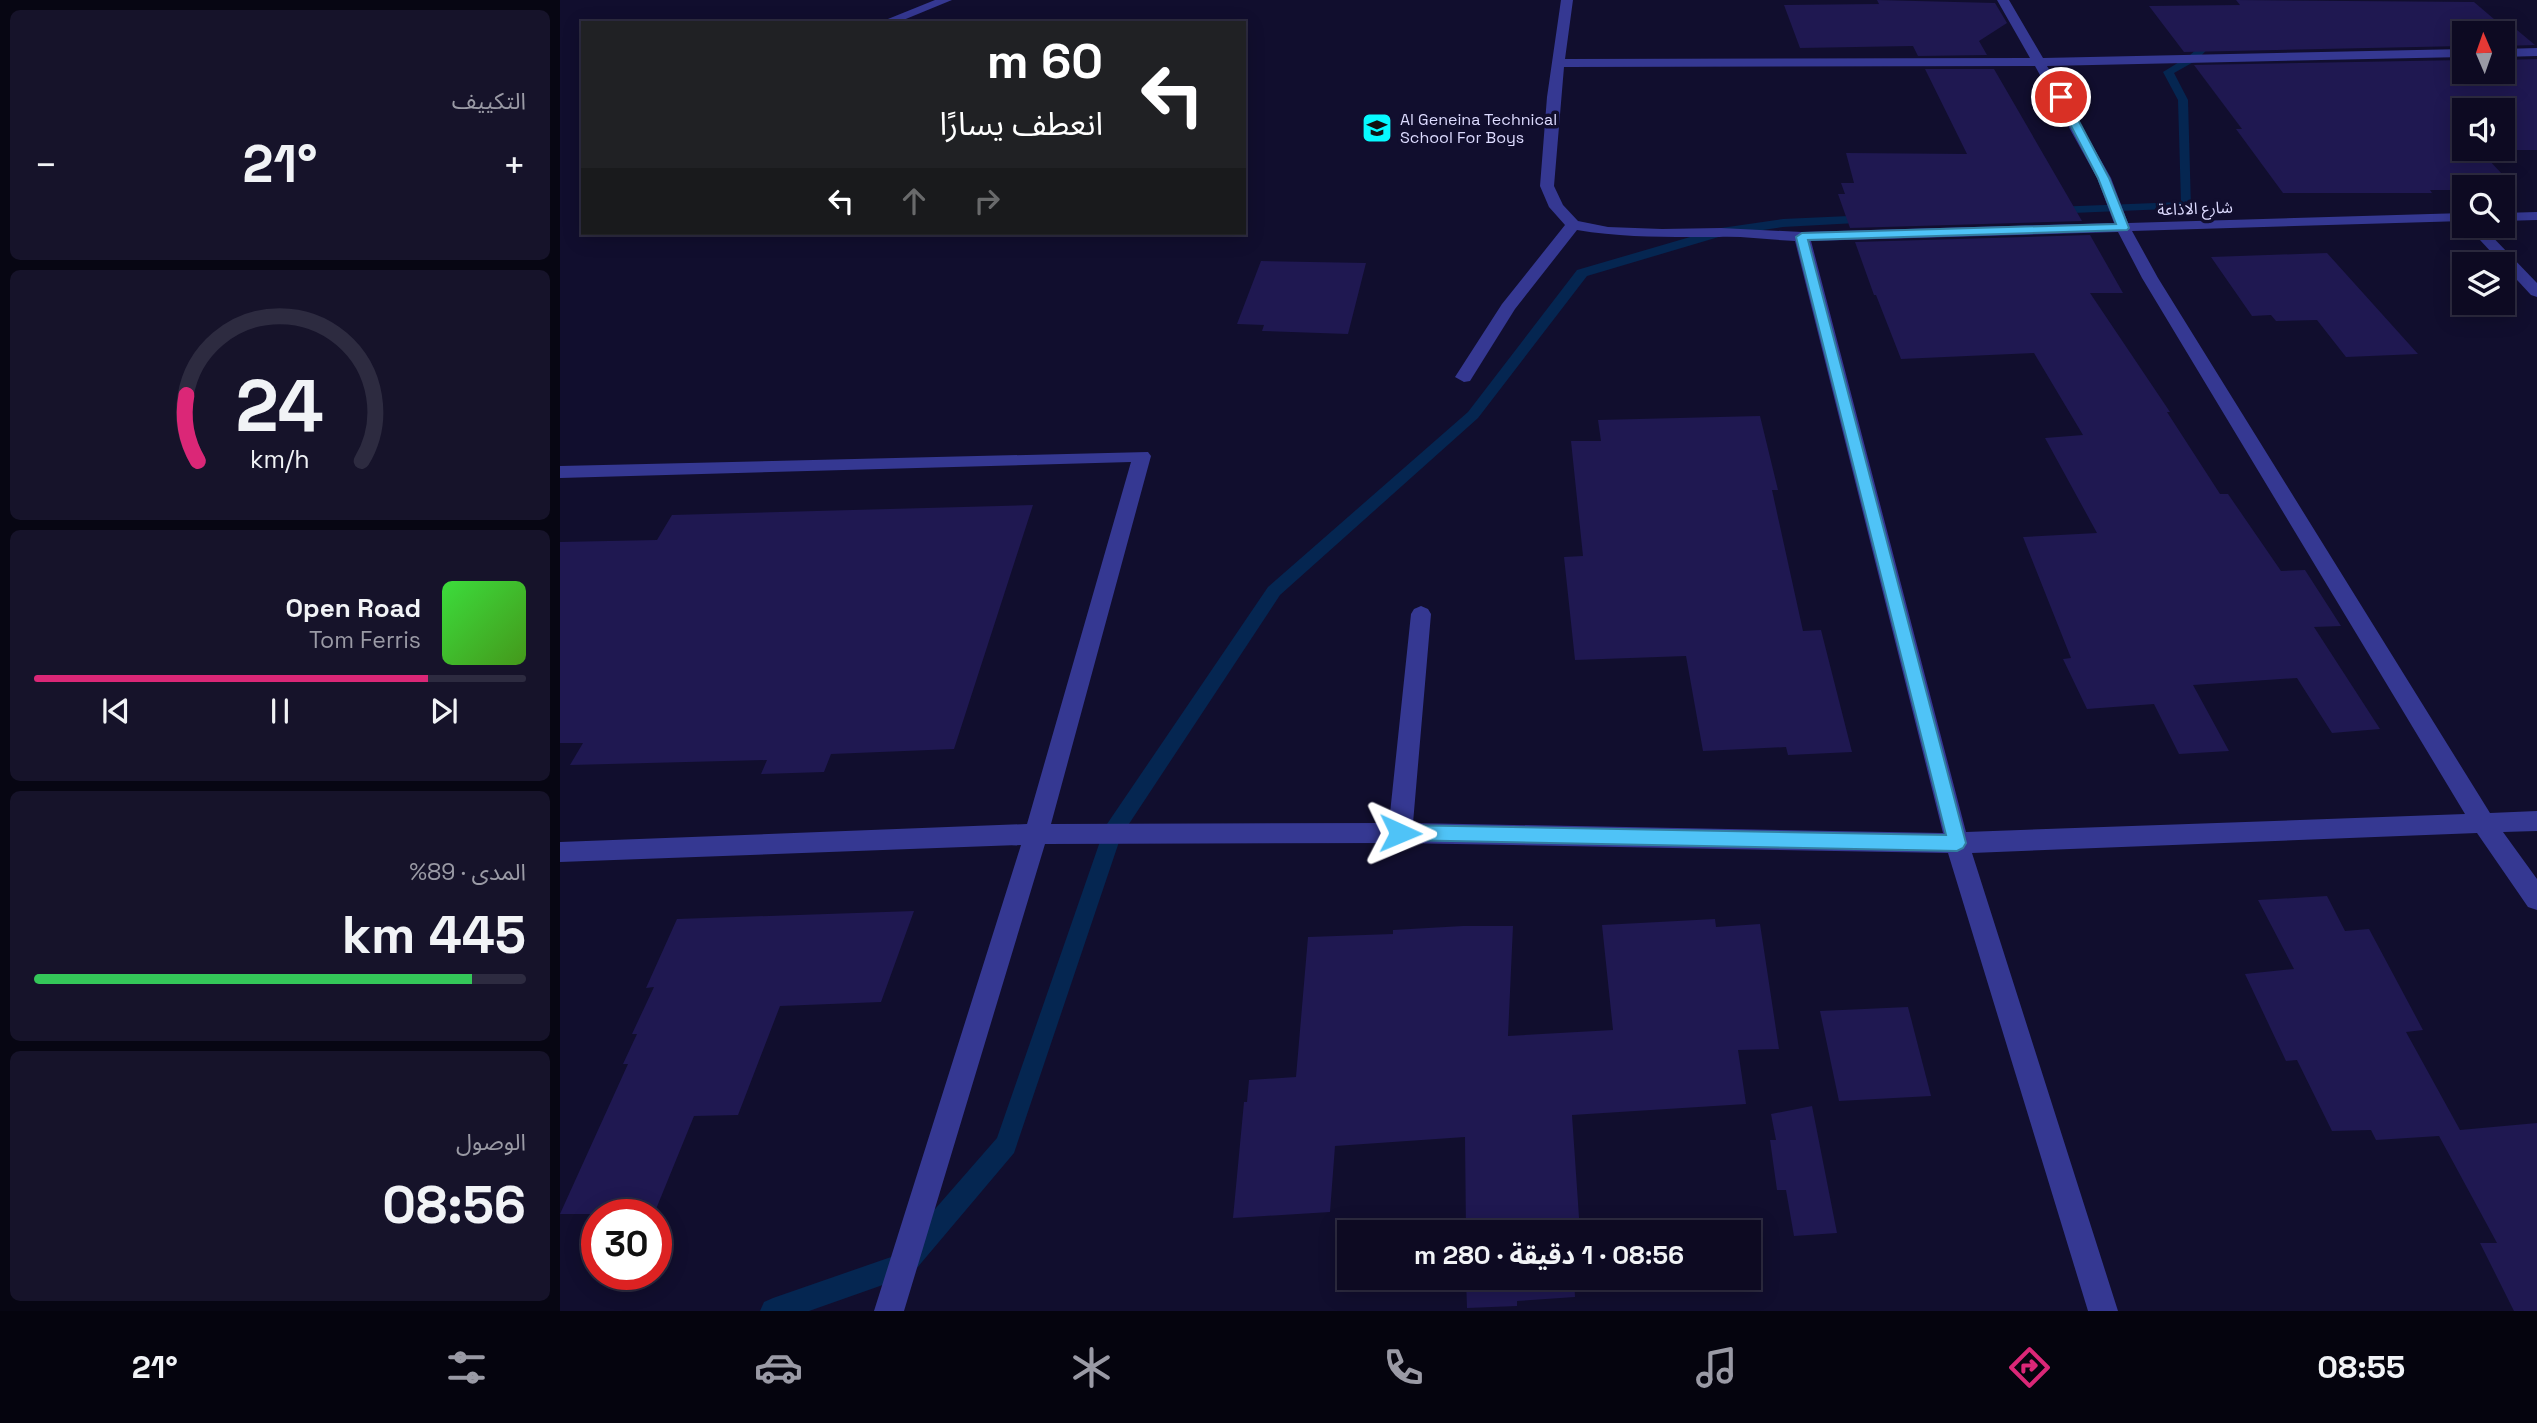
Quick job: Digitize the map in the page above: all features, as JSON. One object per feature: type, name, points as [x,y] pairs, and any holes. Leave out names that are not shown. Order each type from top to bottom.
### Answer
[{"type":"street","points":[[889,21],[946,0]]},
{"type":"street","points":[[1464,377],[1508,307],[1573,225],[1556,207],[1547,186],[1567,0]]},
{"type":"street","points":[[2003,0],[2087,146],[2123,228],[2196,353],[2484,824],[2537,899]]},
{"type":"street","points":[[2515,53],[2537,52]]},
{"type":"street","points":[[1559,63],[2038,62],[2452,53]]},
{"type":"street","points":[[2515,217],[2537,216]]},
{"type":"street","name":"شارع الاذاعة","points":[[1573,225],[1608,231],[1662,234],[1721,232],[1802,237],[2452,218]]},
{"type":"street","points":[[1802,237],[1957,843],[2103,1311]]},
{"type":"street","points":[[2485,238],[2537,292]]},
{"type":"street","points":[[560,472],[1142,456],[1037,834],[889,1311]]},
{"type":"street","points":[[1400,833],[1421,614]]},
{"type":"street","points":[[560,852],[1037,834],[1400,833],[1957,843],[2537,821]]},
{"type":"building","points":[[1877,0],[1995,3],[2007,23],[1979,41],[1987,55],[1918,56],[1913,46],[1800,48],[1784,5],[1879,4]]},
{"type":"building","points":[[2236,0],[2474,2],[2496,21],[2452,21],[2452,46],[2184,52],[2149,6],[2240,5]]},
{"type":"building","points":[[2515,30],[2517,30],[2535,45],[2515,46]]},
{"type":"building","points":[[2537,59],[2537,150],[2515,150],[2515,98],[2452,98],[2452,161],[2490,161],[2503,175],[2452,175],[2452,190],[2430,190],[2432,193],[2283,193],[2236,129],[2242,129],[2194,65],[2452,60],[2452,84],[2515,84],[2515,60]]},
{"type":"building","points":[[1925,69],[1994,69],[2082,221],[1850,228],[1838,194],[1845,194],[1841,183],[1854,183],[1846,153],[1967,154]]},
{"type":"building","points":[[2090,235],[2123,293],[2090,293],[2170,412],[2167,412],[2220,494],[2228,494],[2281,571],[2305,570],[2341,626],[2314,627],[2380,729],[2332,733],[2297,678],[2193,685],[2229,751],[2179,754],[2154,704],[2087,709],[2063,659],[2071,658],[2023,537],[2097,533],[2045,438],[2083,435],[2034,353],[1901,359],[1855,242]]},
{"type":"building","points":[[2327,253],[2418,354],[2346,357],[2317,320],[2276,321],[2271,315],[2252,316],[2211,257]]},
{"type":"building","points":[[1261,261],[1366,263],[1348,334],[1262,331],[1264,325],[1237,324]]},
{"type":"building","points":[[1760,416],[1778,490],[1772,490],[1803,631],[1821,630],[1852,752],[1788,755],[1786,747],[1703,751],[1686,656],[1575,660],[1564,557],[1583,556],[1571,441],[1601,441],[1598,420]]},
{"type":"building","points":[[1033,505],[954,749],[831,754],[824,772],[761,774],[767,760],[570,765],[583,743],[560,743],[560,542],[657,540],[672,515]]},
{"type":"building","points":[[2327,896],[2345,931],[2369,929],[2423,1030],[2406,1032],[2460,1130],[2537,1123],[2537,1311],[2514,1311],[2480,1243],[2497,1243],[2439,1136],[2376,1140],[2371,1130],[2332,1131],[2297,1060],[2286,1061],[2245,974],[2294,969],[2258,900]]},
{"type":"building","points":[[914,911],[881,1002],[780,1006],[738,1115],[694,1116],[660,1199],[581,1199],[581,1214],[560,1214],[628,1064],[623,1064],[637,1034],[632,1034],[654,987],[646,988],[677,919]]},
{"type":"building","points":[[1715,919],[1716,927],[1760,924],[1779,1049],[1738,1050],[1746,1104],[1572,1115],[1579,1220],[1466,1220],[1465,1137],[1335,1146],[1330,1212],[1233,1218],[1244,1102],[1247,1102],[1249,1080],[1296,1077],[1308,937],[1393,934],[1393,930],[1463,926],[1513,926],[1508,1036],[1613,1030],[1602,925]]},
{"type":"building","points":[[1908,1007],[1931,1096],[1839,1101],[1820,1011]]},
{"type":"building","points":[[1812,1106],[1837,1233],[1794,1236],[1786,1190],[1777,1190],[1770,1140],[1776,1140],[1771,1114]]},
{"type":"building","points":[[1466,1290],[1575,1290],[1575,1297],[1517,1301],[1517,1306],[1467,1308]]},
{"type":"waterway","points":[[2053,211],[2187,205],[2183,100],[2168,72],[2193,58],[2216,35]]},
{"type":"waterway","points":[[773,1311],[902,1266],[1006,1145],[1112,833],[1274,591],[1473,415],[1582,273],[1721,232],[1783,223],[1871,219]]},
{"type":"place","name":"Al Geneina Technical School For Boys","points":[[1377,128]]},
{"type":"route","points":[[1400,833],[1957,843],[1802,237],[2123,228],[2104,178],[2061,97]]}]
